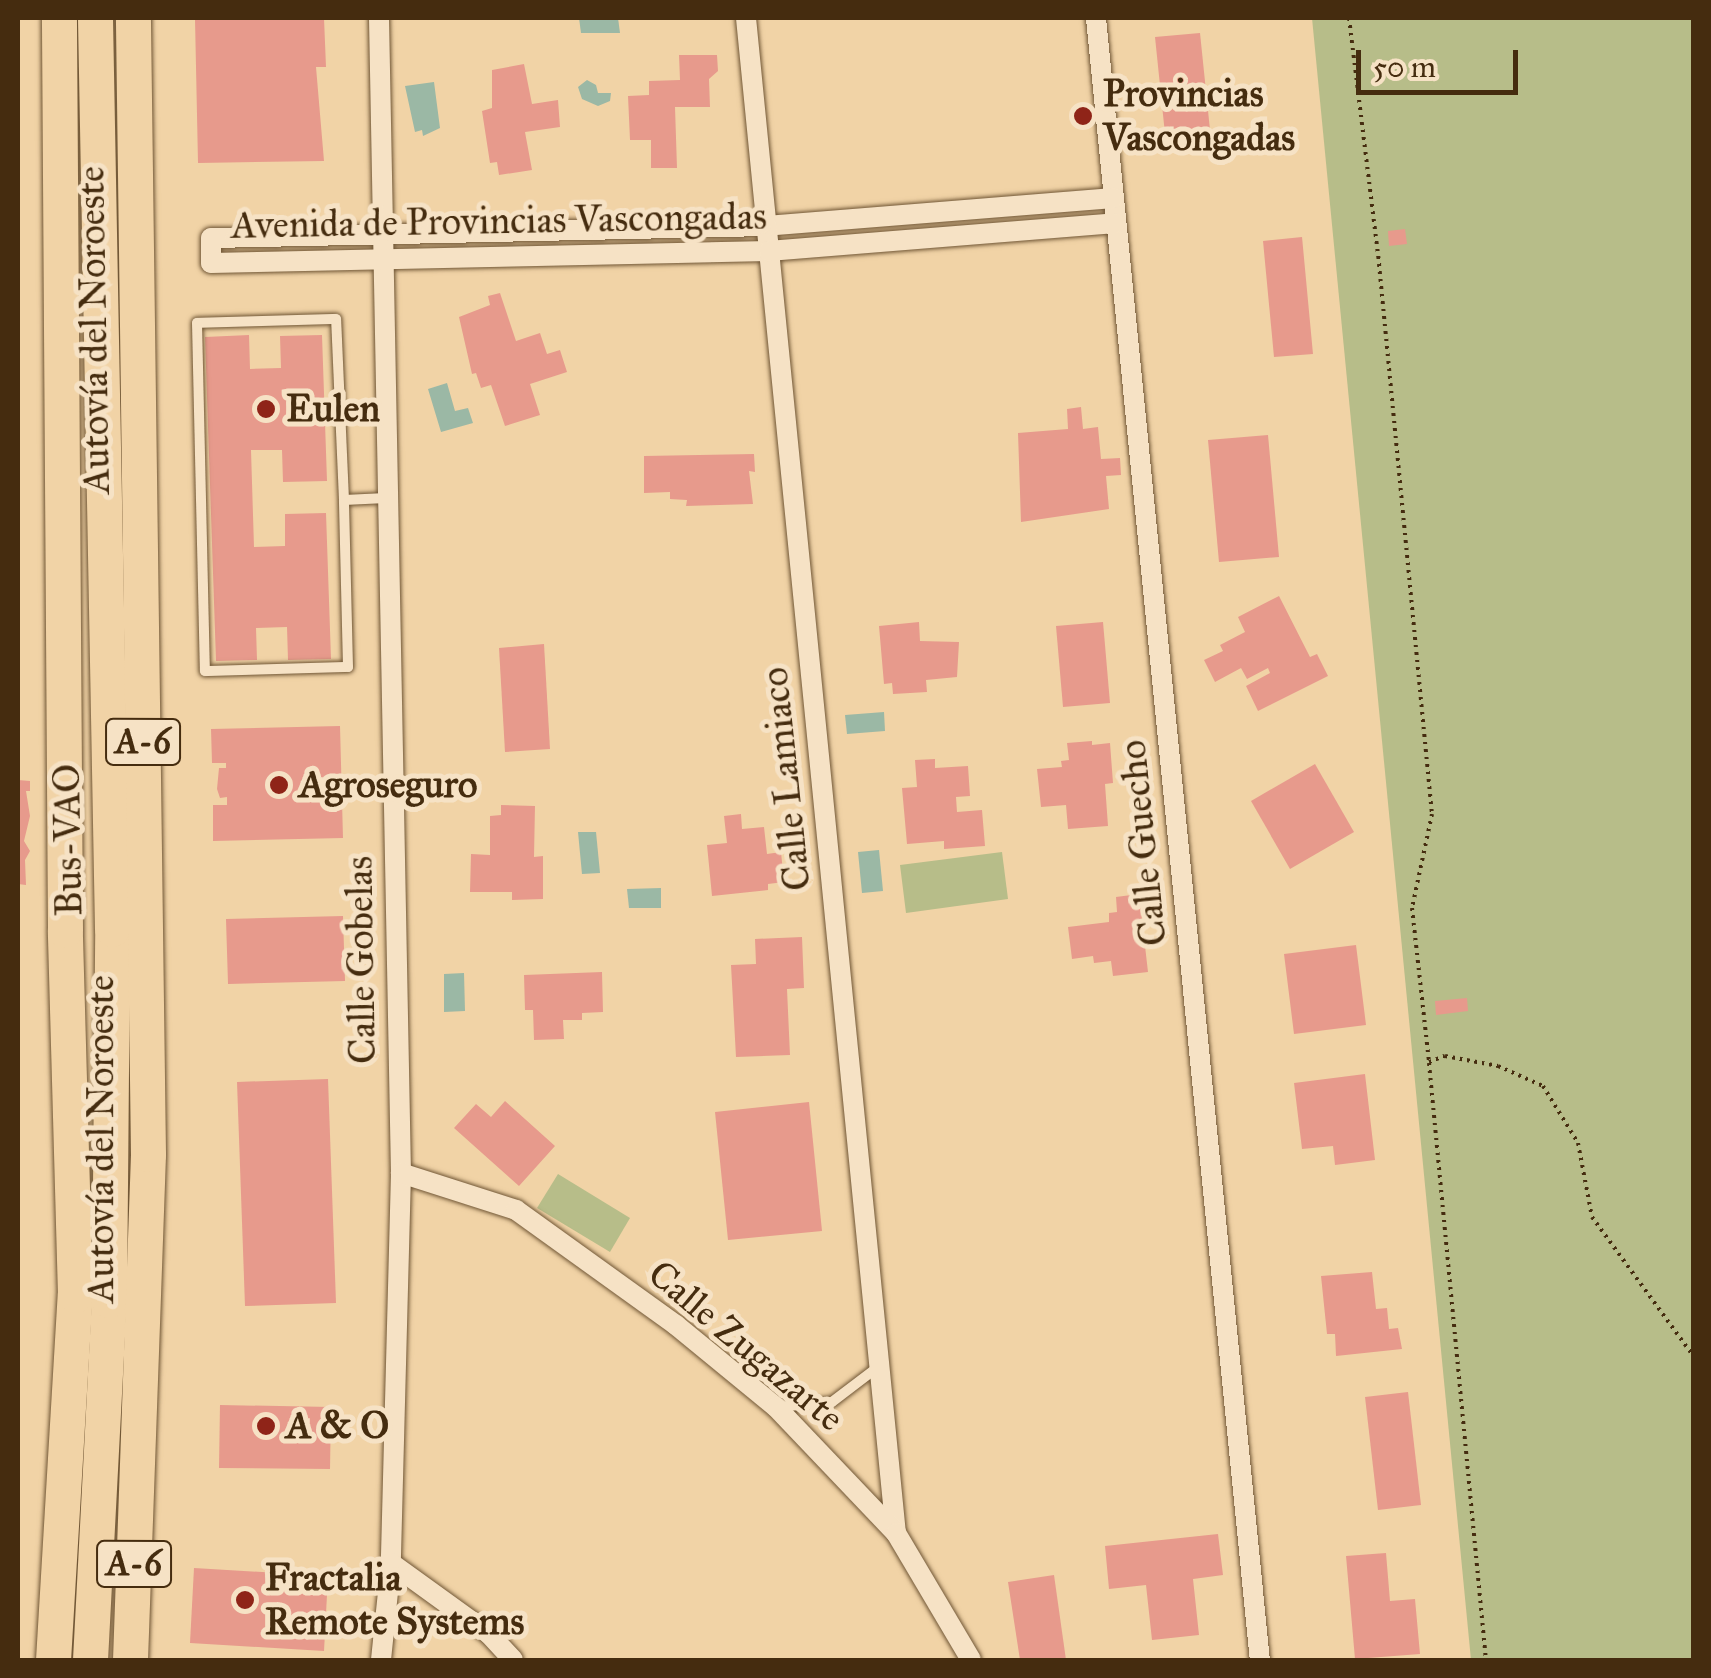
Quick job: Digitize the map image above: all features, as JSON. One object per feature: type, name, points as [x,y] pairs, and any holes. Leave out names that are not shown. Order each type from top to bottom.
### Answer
[{"type":"highway","name":"Autovía del Noroeste","points":[[53,1660],[76,1294],[66,930],[59,18]]},
{"type":"highway","name":"Bus-VAO","points":[[90,1660],[109,1300],[112,948],[96,18]]},
{"type":"highway","name":"Autovía del Noroeste","points":[[130,1660],[148,1154],[133,18]]},
{"type":"street","name":"Calle Gobelas","points":[[379,18],[401,1174],[391,1563],[381,1660]]},
{"type":"street","name":"Calle Lamiaco","points":[[746,18],[896,1533]]},
{"type":"street","name":"Calle Guecho","points":[[1096,18],[1260,1660]]},
{"type":"street","name":"Avenida de Provincias Vascongadas","points":[[1113,198],[766,226],[211,238],[211,263],[769,250],[1115,223]]},
{"type":"street","name":"Calle Zugazarte","points":[[401,1174],[516,1210],[676,1325],[776,1407],[896,1533],[972,1660]]},
{"type":"street","points":[[391,1563],[489,1634],[512,1660]]},
{"type":"lane","points":[[336,319],[344,500],[348,667],[205,671],[197,323],[336,319]]},
{"type":"lane","points":[[344,500],[386,498]]},
{"type":"lane","points":[[776,1407],[832,1402],[880,1366]]},
{"type":"path","points":[[1349,18],[1380,283],[1432,814],[1412,908],[1486,1660]]},
{"type":"path","points":[[1428,1062],[1445,1056],[1498,1066],[1543,1086],[1578,1143],[1592,1217],[1694,1357]]},
{"type":"green space","points":[[1312,18],[1693,18],[1693,1660],[1471,1660]]},
{"type":"green space","points":[[1002,852],[1008,899],[906,913],[900,865]]},
{"type":"green space","points":[[558,1174],[630,1218],[610,1252],[537,1208]]},
{"type":"shaded area","points":[[579,18],[618,18],[620,33],[581,33]]},
{"type":"shaded area","points":[[587,80],[596,85],[598,93],[611,93],[610,101],[598,106],[582,99],[578,87]]},
{"type":"shaded area","points":[[434,82],[440,128],[423,136],[422,130],[415,132],[405,86]]},
{"type":"shaded area","points":[[447,383],[455,411],[468,408],[473,423],[441,432],[428,389]]},
{"type":"shaded area","points":[[884,712],[885,731],[847,734],[845,715]]},
{"type":"shaded area","points":[[578,832],[596,832],[600,873],[582,874]]},
{"type":"shaded area","points":[[879,850],[883,891],[862,893],[858,852]]},
{"type":"shaded area","points":[[661,888],[661,908],[629,908],[627,889]]},
{"type":"shaded area","points":[[464,973],[465,1011],[444,1012],[444,974]]},
{"type":"building","points":[[324,18],[326,67],[316,67],[324,161],[198,163],[195,19]]},
{"type":"building","points":[[1200,33],[1210,130],[1165,134],[1155,37]]},
{"type":"building","points":[[679,55],[717,55],[718,71],[709,79],[710,107],[675,107],[677,168],[651,168],[651,140],[630,140],[628,96],[649,95],[649,81],[680,80]]},
{"type":"building","points":[[524,64],[532,104],[558,100],[560,127],[525,132],[532,170],[499,175],[497,162],[490,163],[482,111],[492,108],[492,70]]},
{"type":"building","points":[[1405,229],[1407,244],[1389,246],[1388,231]]},
{"type":"building","points":[[1302,237],[1313,354],[1274,357],[1263,241]]},
{"type":"building","points":[[500,293],[516,341],[540,333],[547,354],[560,350],[567,372],[530,384],[540,415],[505,426],[491,385],[481,388],[476,373],[472,374],[459,317],[490,305],[488,296]]},
{"type":"building","points":[[249,335],[250,369],[281,368],[280,336],[322,335],[327,481],[283,482],[282,450],[251,450],[254,547],[285,546],[285,514],[326,513],[331,659],[288,660],[287,627],[256,628],[257,660],[216,661],[205,337]]},
{"type":"building","points":[[1081,407],[1083,429],[1098,427],[1101,459],[1120,458],[1121,475],[1106,476],[1109,509],[1021,522],[1018,433],[1068,429],[1067,409]]},
{"type":"building","points":[[1268,435],[1279,557],[1219,562],[1208,440]]},
{"type":"building","points":[[754,454],[755,472],[749,471],[753,504],[686,506],[687,500],[670,499],[670,492],[644,493],[644,456]]},
{"type":"building","points":[[1279,596],[1310,657],[1317,654],[1328,676],[1258,711],[1246,686],[1270,673],[1268,668],[1247,679],[1241,668],[1215,682],[1204,660],[1223,651],[1220,645],[1245,632],[1238,617]]},
{"type":"building","points":[[919,622],[920,641],[959,642],[957,677],[926,680],[927,692],[893,694],[892,683],[884,684],[879,626]]},
{"type":"building","points":[[1103,622],[1110,703],[1063,707],[1056,626]]},
{"type":"building","points":[[544,644],[550,749],[505,752],[499,648]]},
{"type":"building","name":"Agroseguro","points":[[340,726],[343,838],[213,841],[213,805],[227,805],[227,797],[220,798],[217,789],[219,768],[226,768],[226,763],[212,763],[211,729]]},
{"type":"building","points":[[1092,741],[1092,745],[1110,743],[1113,783],[1105,784],[1108,826],[1068,829],[1066,805],[1041,807],[1037,769],[1062,767],[1061,761],[1069,760],[1067,743]]},
{"type":"building","points":[[935,759],[935,768],[968,766],[970,796],[956,797],[957,812],[982,810],[985,846],[944,849],[944,841],[907,844],[902,788],[917,787],[915,760]]},
{"type":"building","points":[[1315,764],[1354,832],[1290,869],[1251,801]]},
{"type":"building","points":[[18,780],[30,781],[30,791],[26,791],[30,816],[24,841],[30,851],[25,860],[26,885],[18,884]]},
{"type":"building","points":[[501,805],[535,806],[534,857],[543,856],[543,899],[512,900],[512,892],[470,892],[471,854],[490,855],[490,816],[501,815]]},
{"type":"building","points":[[741,814],[742,829],[764,827],[767,854],[781,852],[784,882],[768,884],[768,890],[712,896],[707,845],[727,843],[724,816]]},
{"type":"building","points":[[1139,894],[1148,972],[1113,976],[1111,961],[1094,963],[1093,956],[1072,959],[1068,927],[1109,922],[1109,913],[1117,912],[1116,897]]},
{"type":"building","points":[[343,916],[345,981],[228,984],[226,919]]},
{"type":"building","points":[[802,937],[804,988],[787,989],[790,1055],[736,1057],[731,965],[756,964],[755,939]]},
{"type":"building","points":[[1356,945],[1366,1025],[1294,1034],[1284,954]]},
{"type":"building","points":[[602,972],[603,1012],[582,1013],[582,1020],[563,1020],[564,1039],[534,1040],[533,1010],[525,1010],[524,975]]},
{"type":"building","points":[[1467,998],[1468,1011],[1436,1015],[1435,1001]]},
{"type":"building","points":[[1365,1074],[1375,1160],[1335,1165],[1333,1146],[1302,1149],[1294,1083]]},
{"type":"building","points":[[328,1079],[336,1303],[245,1306],[237,1082]]},
{"type":"building","points":[[505,1101],[555,1146],[519,1186],[454,1128],[476,1104],[491,1117]]},
{"type":"building","points":[[809,1102],[822,1231],[728,1240],[715,1112]]},
{"type":"building","points":[[1372,1272],[1376,1309],[1387,1308],[1389,1329],[1398,1328],[1402,1349],[1336,1356],[1335,1334],[1327,1334],[1321,1276]]},
{"type":"building","points":[[1408,1392],[1421,1505],[1378,1510],[1365,1397]]},
{"type":"building","points":[[220,1405],[331,1407],[330,1469],[219,1468]]},
{"type":"building","points":[[1218,1534],[1223,1575],[1193,1579],[1199,1635],[1152,1640],[1146,1585],[1109,1589],[1105,1546]]},
{"type":"building","points":[[1386,1553],[1390,1601],[1415,1599],[1420,1654],[1355,1659],[1346,1556]]},
{"type":"building","points":[[194,1568],[328,1576],[324,1651],[190,1643]]},
{"type":"building","points":[[1054,1575],[1066,1660],[1020,1660],[1008,1582]]},
{"type":"place","name":"Provincias Vascongadas","points":[[1083,116]]},
{"type":"place","name":"Eulen","points":[[266,409]]},
{"type":"place","name":"Agroseguro","points":[[279,785]]},
{"type":"place","name":"A & O","points":[[266,1426]]},
{"type":"place","name":"Fractalia Remote Systems","points":[[245,1600]]}]
